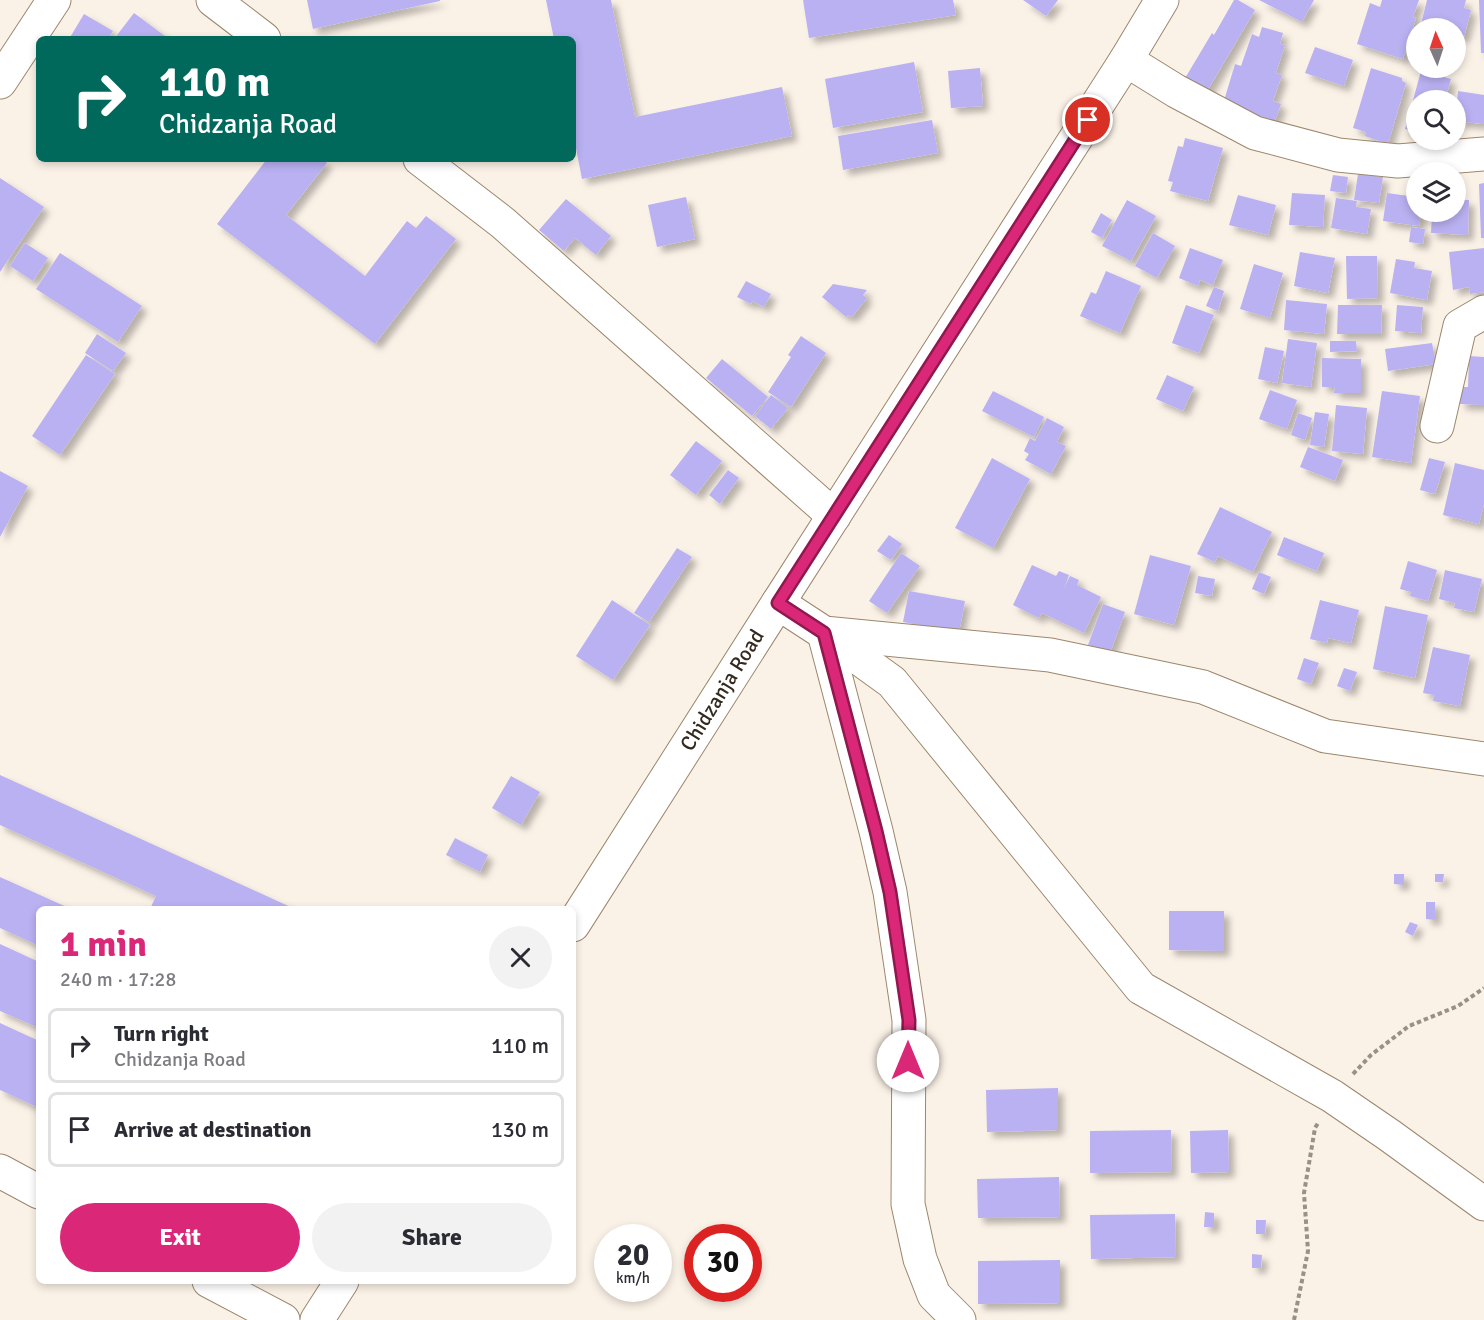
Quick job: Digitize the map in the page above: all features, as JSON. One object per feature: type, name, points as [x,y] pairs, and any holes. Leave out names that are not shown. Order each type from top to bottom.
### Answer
[{"type":"street","points":[[0,82],[54,0]]},
{"type":"street","points":[[213,0],[260,36]]},
{"type":"street","name":"Chidzanja Road","points":[[576,920],[1126,60],[1162,0]]},
{"type":"street","points":[[1126,60],[1176,91],[1255,133],[1338,155],[1398,161],[1484,154]]},
{"type":"street","points":[[424,162],[503,223],[834,516]]},
{"type":"street","points":[[1437,426],[1460,326],[1484,312]]},
{"type":"street","points":[[778,603],[892,682],[1141,988],[1332,1096],[1484,1204]]},
{"type":"street","points":[[824,633],[1050,655],[1203,687],[1325,736],[1484,759]]},
{"type":"street","points":[[824,633],[876,831],[891,903],[909,1020],[908,1204],[920,1259],[934,1295],[959,1320]]},
{"type":"street","points":[[0,1171],[36,1190]]},
{"type":"street","points":[[215,1284],[283,1320]]},
{"type":"street","points":[[317,1320],[340,1284]]},
{"type":"building","points":[[307,0],[440,0],[440,1],[313,29]]},
{"type":"building","points":[[546,0],[611,0],[635,117],[782,87],[792,136],[582,179],[576,148],[576,36],[553,36]]},
{"type":"building","points":[[803,0],[953,0],[956,15],[809,38]]},
{"type":"building","points":[[1023,0],[1058,0],[1046,16]]},
{"type":"building","points":[[1234,0],[1255,10],[1203,98],[1181,85]]},
{"type":"building","points":[[1259,0],[1314,0],[1302,22]]},
{"type":"building","points":[[1382,0],[1419,0],[1413,17],[1416,18],[1406,18],[1406,50],[1403,59],[1357,44],[1370,3],[1380,7]]},
{"type":"building","points":[[1427,0],[1466,0],[1464,8],[1471,10],[1466,29],[1466,18],[1422,18]]},
{"type":"building","points":[[1479,0],[1484,0],[1484,53],[1481,53]]},
{"type":"building","points":[[134,13],[165,36],[116,36]]},
{"type":"building","points":[[84,14],[113,31],[110,36],[71,36]]},
{"type":"building","points":[[1262,27],[1283,33],[1280,44],[1285,45],[1276,73],[1282,75],[1273,101],[1281,104],[1275,121],[1223,104],[1235,64],[1241,66],[1252,34],[1259,37]]},
{"type":"building","points":[[1315,47],[1353,60],[1344,86],[1305,73]]},
{"type":"building","points":[[914,62],[923,112],[833,128],[825,79]]},
{"type":"building","points":[[980,68],[983,106],[951,108],[948,71]]},
{"type":"building","points":[[1371,68],[1402,78],[1402,81],[1406,83],[1388,144],[1365,136],[1366,132],[1353,128]]},
{"type":"building","points":[[1419,78],[1451,79],[1448,90],[1416,90]]},
{"type":"building","points":[[1466,92],[1484,95],[1484,124],[1466,122]]},
{"type":"building","points":[[932,120],[938,153],[843,170],[838,136]]},
{"type":"building","points":[[1185,138],[1223,148],[1208,201],[1170,191],[1173,182],[1168,181],[1178,146],[1183,147]]},
{"type":"building","points":[[265,162],[326,162],[286,215],[365,276],[407,221],[416,228],[426,216],[456,239],[375,344],[217,224]]},
{"type":"building","points":[[1358,174],[1383,177],[1379,203],[1354,200]]},
{"type":"building","points":[[1333,175],[1348,177],[1346,193],[1330,191]]},
{"type":"building","points":[[0,178],[44,207],[0,272]]},
{"type":"building","points":[[1484,183],[1484,238],[1481,238],[1479,184]]},
{"type":"building","points":[[1292,193],[1325,195],[1323,227],[1289,225]]},
{"type":"building","points":[[1387,193],[1406,196],[1406,222],[1420,222],[1419,226],[1383,221]]},
{"type":"building","points":[[1238,195],[1276,205],[1268,235],[1229,225]]},
{"type":"building","points":[[686,197],[695,239],[657,247],[648,205]]},
{"type":"building","points":[[1336,198],[1357,201],[1356,207],[1371,209],[1367,234],[1331,228]]},
{"type":"building","points":[[566,199],[611,236],[596,255],[575,238],[564,251],[539,230]]},
{"type":"building","points":[[1127,200],[1156,216],[1131,261],[1102,246]]},
{"type":"building","points":[[1466,200],[1469,200],[1468,235],[1431,233],[1432,222],[1466,222]]},
{"type":"building","points":[[1101,213],[1112,220],[1102,238],[1091,232]]},
{"type":"building","points":[[1411,227],[1425,229],[1423,244],[1409,242]]},
{"type":"building","points":[[1153,233],[1175,246],[1157,278],[1135,266]]},
{"type":"building","points":[[25,243],[48,258],[33,281],[10,266]]},
{"type":"building","points":[[1190,248],[1223,260],[1213,285],[1200,280],[1198,286],[1179,278]]},
{"type":"building","points":[[1484,248],[1484,292],[1470,294],[1469,287],[1453,290],[1449,252]]},
{"type":"building","points":[[1300,252],[1335,258],[1328,293],[1294,286]]},
{"type":"building","points":[[60,253],[142,306],[118,342],[36,289]]},
{"type":"building","points":[[1346,256],[1377,256],[1378,298],[1347,299]]},
{"type":"building","points":[[1396,259],[1415,262],[1414,268],[1432,271],[1427,300],[1390,293]]},
{"type":"building","points":[[1254,264],[1283,273],[1270,318],[1240,309]]},
{"type":"building","points":[[1106,271],[1141,286],[1120,333],[1080,316],[1091,292],[1096,294]]},
{"type":"building","points":[[746,281],[771,294],[764,307],[737,297]]},
{"type":"building","points":[[833,284],[867,290],[863,295],[867,298],[852,317],[848,315],[846,317],[822,297]]},
{"type":"building","points":[[1214,287],[1224,291],[1218,311],[1206,306]]},
{"type":"building","points":[[1286,300],[1327,304],[1324,334],[1284,330]]},
{"type":"building","points":[[1186,305],[1214,315],[1199,353],[1172,343]]},
{"type":"building","points":[[1338,305],[1382,305],[1381,334],[1337,334]]},
{"type":"building","points":[[1397,305],[1423,307],[1421,333],[1395,331]]},
{"type":"building","points":[[97,334],[126,353],[113,371],[85,353]]},
{"type":"building","points":[[801,336],[826,353],[791,407],[768,392],[791,357],[788,355]]},
{"type":"building","points":[[1288,339],[1317,343],[1311,387],[1282,383]]},
{"type":"building","points":[[1330,341],[1356,341],[1357,351],[1330,352]]},
{"type":"building","points":[[1432,343],[1436,364],[1388,371],[1385,349]]},
{"type":"building","points":[[1265,347],[1284,351],[1277,383],[1258,379]]},
{"type":"building","points":[[86,355],[115,374],[60,455],[32,436]]},
{"type":"building","points":[[1469,356],[1484,357],[1484,405],[1460,404],[1461,387],[1468,387]]},
{"type":"building","points":[[1322,358],[1361,359],[1361,393],[1334,393],[1335,387],[1322,387]]},
{"type":"building","points":[[722,359],[768,397],[752,416],[706,378]]},
{"type":"building","points":[[1167,375],[1194,387],[1183,411],[1156,399]]},
{"type":"building","points":[[1270,390],[1297,400],[1287,429],[1259,419]]},
{"type":"building","points":[[993,391],[1044,417],[1034,437],[982,411]]},
{"type":"building","points":[[1382,391],[1420,396],[1411,463],[1372,457]]},
{"type":"building","points":[[771,395],[788,408],[771,429],[755,416]]},
{"type":"building","points":[[1336,405],[1367,408],[1363,454],[1332,451]]},
{"type":"building","points":[[1315,412],[1329,414],[1324,447],[1310,445]]},
{"type":"building","points":[[1298,413],[1312,418],[1305,440],[1291,435]]},
{"type":"building","points":[[1047,418],[1064,427],[1057,442],[1066,446],[1051,474],[1025,460],[1029,454],[1024,451],[1030,438],[1035,441]]},
{"type":"building","points":[[696,441],[722,461],[696,495],[670,475]]},
{"type":"building","points":[[1308,447],[1343,460],[1335,481],[1300,467]]},
{"type":"building","points":[[992,458],[1030,479],[993,548],[955,528]]},
{"type":"building","points":[[1429,458],[1445,462],[1435,494],[1420,490]]},
{"type":"building","points":[[1455,463],[1484,470],[1484,504],[1479,524],[1443,515]]},
{"type":"building","points":[[728,470],[739,478],[720,504],[709,495]]},
{"type":"building","points":[[0,471],[28,486],[0,537]]},
{"type":"building","points":[[1220,507],[1272,532],[1253,572],[1218,556],[1215,562],[1197,554]]},
{"type":"building","points":[[889,535],[902,544],[891,560],[877,551]]},
{"type":"building","points":[[1284,537],[1324,553],[1317,571],[1277,555]]},
{"type":"building","points":[[677,548],[692,557],[649,622],[634,613]]},
{"type":"building","points":[[901,553],[920,566],[887,613],[869,601]]},
{"type":"building","points":[[1150,555],[1191,566],[1174,625],[1134,614]]},
{"type":"building","points":[[1408,561],[1437,570],[1428,601],[1410,596],[1411,592],[1400,589]]},
{"type":"building","points":[[1032,565],[1056,576],[1059,571],[1069,575],[1063,591],[1070,576],[1079,580],[1077,585],[1101,597],[1084,633],[1042,613],[1039,618],[1013,605]]},
{"type":"building","points":[[1445,570],[1482,579],[1474,612],[1454,608],[1455,603],[1439,599]]},
{"type":"building","points":[[1259,572],[1271,577],[1264,594],[1252,589]]},
{"type":"building","points":[[1198,576],[1215,579],[1212,596],[1195,593]]},
{"type":"building","points":[[909,591],[965,601],[959,632],[903,622]]},
{"type":"building","points":[[612,600],[650,625],[613,680],[576,656]]},
{"type":"building","points":[[1320,600],[1359,610],[1351,643],[1328,638],[1327,643],[1310,639]]},
{"type":"building","points":[[1103,604],[1125,612],[1110,653],[1088,645]]},
{"type":"building","points":[[1385,606],[1428,615],[1415,678],[1373,669]]},
{"type":"building","points":[[1433,647],[1470,655],[1460,706],[1433,701],[1434,695],[1423,693]]},
{"type":"building","points":[[1304,658],[1319,663],[1311,684],[1297,679]]},
{"type":"building","points":[[1344,668],[1357,672],[1350,691],[1337,686]]},
{"type":"building","points":[[0,775],[288,906],[151,906],[156,896],[0,825]]},
{"type":"building","points":[[511,776],[540,792],[521,825],[492,808]]},
{"type":"building","points":[[455,838],[488,855],[480,872],[446,855]]},
{"type":"building","points":[[1394,874],[1404,874],[1404,885],[1394,884]]},
{"type":"building","points":[[1435,874],[1444,874],[1443,882],[1435,882]]},
{"type":"building","points":[[0,877],[64,906],[36,906],[36,945],[0,928]]},
{"type":"building","points":[[1426,902],[1435,902],[1435,920],[1426,919]]},
{"type":"building","points":[[1169,911],[1224,911],[1224,951],[1169,950]]},
{"type":"building","points":[[1410,922],[1418,925],[1413,936],[1405,932]]},
{"type":"building","points":[[0,944],[36,961],[36,1027],[0,1011]]},
{"type":"building","points":[[0,1023],[36,1040],[36,1107],[0,1090]]},
{"type":"building","points":[[1058,1088],[1058,1130],[987,1132],[986,1090]]},
{"type":"building","points":[[1171,1130],[1172,1172],[1090,1173],[1090,1131]]},
{"type":"building","points":[[1228,1130],[1229,1172],[1191,1173],[1190,1131]]},
{"type":"building","points":[[1059,1177],[1060,1217],[978,1218],[977,1179]]},
{"type":"building","points":[[1205,1212],[1214,1213],[1214,1227],[1204,1227]]},
{"type":"building","points":[[1175,1214],[1176,1257],[1091,1259],[1090,1215]]},
{"type":"building","points":[[1256,1220],[1266,1220],[1265,1234],[1256,1234]]},
{"type":"building","points":[[1252,1254],[1262,1255],[1261,1268],[1252,1268]]},
{"type":"building","points":[[1060,1260],[1060,1303],[978,1304],[978,1261]]},
{"type":"route","points":[[908,1061],[909,1020],[890,892],[824,633],[778,603],[1088,120]]}]
